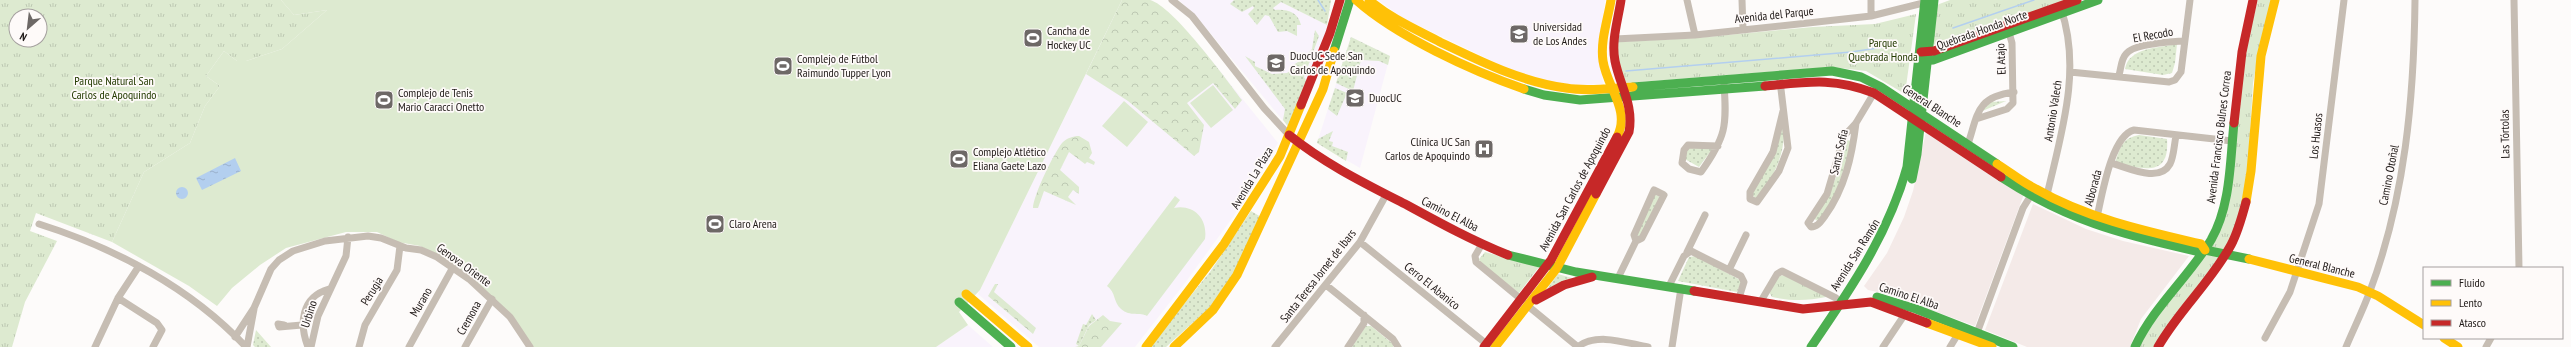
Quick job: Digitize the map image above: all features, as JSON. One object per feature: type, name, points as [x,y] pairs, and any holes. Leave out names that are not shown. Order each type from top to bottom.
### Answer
[{"type":"main road","name":"Avenida La Plaza","points":[[1146,347],[1202,276],[1251,204],[1277,161],[1330,33],[1340,0]]},
{"type":"main road","name":"Avenida La Plaza","points":[[1174,347],[1209,314],[1227,292],[1267,213],[1324,89],[1350,0]]},
{"type":"main road","name":"General Blanche","points":[[1356,0],[1373,16],[1394,29],[1523,91],[1568,100],[1628,97],[1724,84]]},
{"type":"main road","name":"General Blanche","points":[[1369,0],[1381,11],[1404,24],[1518,78],[1563,89],[1724,84],[1780,80],[1832,72],[1854,75],[1875,83],[1921,113],[1968,144],[2033,192],[2047,195],[2097,217],[2129,227],[2201,244],[2205,250]]},
{"type":"main road","name":"Avenida San Carlos de Apoquindo","points":[[1552,267],[1620,131],[1623,117],[1618,98],[1605,69],[1603,55],[1610,0]]},
{"type":"main road","name":"Avenida San Carlos de Apoquindo","points":[[1489,346],[1525,303],[1552,267],[1629,132],[1632,116],[1628,97],[1615,62],[1615,40],[1621,0]]},
{"type":"main road","name":"Quebrada Honda Norte","points":[[2061,9],[2076,0]]},
{"type":"main road","name":"Quebrada Honda Norte","points":[[1923,57],[2008,29],[2061,9],[2098,0]]},
{"type":"main road","name":"Avenida Francisco Bulnes Correa","points":[[2136,347],[2156,308],[2205,250],[2218,223],[2225,200],[2243,46],[2253,0]]},
{"type":"main road","points":[[2158,347],[2175,319],[2227,254],[2239,227],[2245,205],[2260,58],[2275,0]]},
{"type":"main road","name":"Avenida San Ramón","points":[[1842,301],[1878,257],[1899,218],[1914,167],[1921,113],[1923,57],[1929,1]]},
{"type":"main road","name":"Avenida San Ramón","points":[[1811,347],[1880,242],[1898,204],[1908,167],[1913,108],[1923,57]]},
{"type":"main road","name":"General Blanche","points":[[1780,80],[1836,81],[1859,86],[2068,215],[2101,228],[2196,251],[2205,250],[2227,254],[2370,292],[2423,324]]},
{"type":"main road","name":"Camino El Alba","points":[[1289,135],[1299,144],[1333,167],[1482,244],[1518,259],[1598,275],[1815,309],[1842,301],[1885,299],[2013,347]]},
{"type":"main road","points":[[1251,204],[1262,203],[1267,213]]},
{"type":"main road","points":[[2101,228],[2109,226],[2123,229],[2129,227]]},
{"type":"main road","points":[[2134,236],[2160,235]]},
{"type":"main road","points":[[1525,303],[1556,288],[1598,275]]},
{"type":"main road","points":[[966,294],[1028,347]]},
{"type":"main road","name":"Camino El Alba","points":[[1842,301],[1871,302],[1992,347]]},
{"type":"main road","points":[[960,302],[1011,347]]},
{"type":"main road","points":[[984,323],[990,315]]},
{"type":"main road","points":[[2446,339],[2458,347]]},
{"type":"street","name":"Camino El Alba","points":[[1172,0],[1192,16],[1246,86],[1289,135]]},
{"type":"street","points":[[1687,0],[1694,35]]},
{"type":"street","points":[[1742,0],[1742,29]]},
{"type":"street","points":[[1871,0],[1871,16]]},
{"type":"street","name":"El Recodo","points":[[2070,72],[2119,75],[2172,81],[2181,72],[2190,0]]},
{"type":"street","name":"Los Huasos","points":[[2265,338],[2297,272],[2321,189],[2344,0]]},
{"type":"street","name":"Camino Otoñal","points":[[2346,347],[2370,292],[2388,230],[2405,148],[2415,64],[2415,0]]},
{"type":"street","name":"Las Tórtolas","points":[[2514,0],[2519,267]]},
{"type":"street","name":"Avenida del Parque","points":[[1615,40],[1694,35],[1871,16],[1929,1]]},
{"type":"street","name":"Antonio Valech","points":[[2047,195],[2069,96],[2070,72],[2065,23],[2061,9]]},
{"type":"street","name":"El Atajo","points":[[1976,119],[2007,109],[2013,103],[2014,92],[2008,29]]},
{"type":"street","name":"El Recodo","points":[[2119,75],[2123,58],[2130,50],[2158,43],[2184,41]]},
{"type":"street","points":[[1780,80],[1788,148],[1778,171],[1757,202],[1750,199],[1750,192],[1773,152],[1783,111]]},
{"type":"street","points":[[1718,146],[1688,145],[1682,154],[1682,163],[1689,169],[1701,172],[1718,146],[1724,132],[1726,119],[1724,84]]},
{"type":"street","points":[[1968,144],[1979,107],[1984,103],[2014,92]]},
{"type":"street","name":"Santa Sofía","points":[[1856,123],[1849,162],[1841,186],[1818,225],[1812,227],[1808,223],[1827,194],[1832,182],[1844,136],[1856,123],[1874,94]]},
{"type":"street","name":"Alborada","points":[[2097,217],[2111,163],[2119,141],[2130,131],[2232,141]]},
{"type":"street","name":"Alborada","points":[[2111,163],[2150,174],[2160,173],[2170,164],[2176,136]]},
{"type":"street","name":"Santa Sofía","points":[[1832,182],[1841,186]]},
{"type":"street","points":[[1618,278],[1636,241],[1642,238],[1664,195],[1654,190],[1634,235],[1636,241]]},
{"type":"street","points":[[1950,347],[1961,335],[1977,333],[2023,208],[2033,192]]},
{"type":"street","name":"Santa Teresa Jornet de Ibars","points":[[1275,347],[1360,242],[1386,195]]},
{"type":"street","points":[[1669,286],[1705,215]]},
{"type":"street","points":[[39,224],[85,240],[139,266],[186,296],[241,344]]},
{"type":"street","points":[[1729,270],[1746,235]]},
{"type":"street","name":"Genova Oriente","points":[[241,344],[254,308],[271,270],[278,260],[305,246],[348,237],[375,237],[400,246],[427,252],[469,279],[510,317],[527,346]]},
{"type":"street","name":"Urbino","points":[[310,347],[318,316],[329,289],[344,262],[348,237]]},
{"type":"street","name":"Cerro El Abanico","points":[[1360,242],[1489,346]]},
{"type":"street","points":[[1482,244],[1475,256],[1476,262],[1578,347],[1589,341],[1600,339],[1632,346],[1648,347]]},
{"type":"street","name":"Perugia","points":[[359,347],[365,326],[397,270],[400,246]]},
{"type":"street","points":[[1687,252],[1694,252],[1743,278],[1739,298]]},
{"type":"street","points":[[95,347],[118,298],[139,266]]},
{"type":"street","name":"Murano","points":[[409,347],[452,269]]},
{"type":"street","points":[[1761,301],[1777,274],[1782,271],[1842,301]]},
{"type":"street","points":[[1326,285],[1394,339],[1398,347]]},
{"type":"street","points":[[1672,347],[1681,288]]},
{"type":"street","name":"Urbino","points":[[310,347],[302,325],[304,311],[311,300],[329,289]]},
{"type":"street","points":[[118,298],[157,323],[162,330],[152,347]]},
{"type":"street","name":"Cremona","points":[[465,347],[492,300]]},
{"type":"street","name":"Genova Oriente","points":[[241,344],[254,308]]},
{"type":"street","points":[[1883,347],[1905,314]]},
{"type":"street","points":[[1348,347],[1364,323],[1364,315]]},
{"type":"street","points":[[284,326],[302,325]]},
{"type":"shaded area","points":[[1122,0],[1151,0],[1172,17],[1199,45],[1278,143],[1233,217],[1185,283],[1135,347],[1039,347],[978,294]]},
{"type":"shaded area","name":"DuocUC Sede San Carlos de Apoquindo","points":[[1179,0],[1277,0],[1327,25],[1325,42],[1290,129],[1201,22]]},
{"type":"shaded area","name":"Universidad de Los Andes","points":[[1378,0],[1605,0],[1599,58],[1603,84],[1563,85],[1509,69],[1403,18]]},
{"type":"shaded area","name":"DuocUC","points":[[1351,37],[1390,56],[1360,168],[1317,143]]},
{"type":"shaded area","points":[[1926,132],[2024,194],[1975,326],[1887,294],[1868,290],[1864,286],[1887,253],[1904,217],[1913,191]]},
{"type":"shaded area","points":[[2033,204],[2086,229],[2123,241],[2189,256],[2141,319],[2130,347],[2027,347],[1985,330]]},
{"type":"shaded area","points":[[968,325],[993,347],[936,347]]},
{"type":"green space","name":"Parque Natural San Carlos de Apoquindo","points":[[0,0],[281,0],[294,15],[327,10],[282,49],[246,61],[237,61],[224,51],[206,76],[220,86],[205,106],[190,143],[144,172],[112,242],[36,213],[30,231],[57,241],[25,302],[12,347],[0,347]]},
{"type":"green space","points":[[281,0],[1122,0],[980,290],[959,312],[968,325],[936,347],[532,347],[513,317],[441,256],[420,246],[398,242],[377,232],[346,232],[286,248],[260,265],[232,288],[217,306],[189,286],[112,242],[144,172],[190,143],[205,106],[220,86],[206,76],[224,51],[237,61],[246,61],[282,49],[327,10],[294,15]]},
{"type":"green space","points":[[1122,0],[1150,0],[1160,5],[1172,15],[1199,44],[1242,100],[1235,109],[1213,83],[1187,103],[1204,125],[1199,152],[1194,156],[1128,101],[1086,74]]},
{"type":"green space","points":[[1234,0],[1331,0],[1327,25],[1281,2],[1273,8],[1275,10],[1284,10],[1295,14],[1301,25],[1297,25],[1297,36],[1287,31],[1278,32],[1269,16],[1265,15],[1257,25],[1248,14],[1254,8],[1253,6],[1242,12],[1230,4]]},
{"type":"green space","name":"Parque Quebrada Honda","points":[[1950,0],[2066,0],[1941,46],[1932,44],[1934,6]]},
{"type":"green space","points":[[2258,0],[2273,0],[2260,46],[2253,83],[2249,152],[2243,205],[2225,251],[2154,347],[2139,347],[2147,328],[2215,240],[2249,35]]},
{"type":"green space","name":"Parque Quebrada Honda","points":[[1916,14],[1905,94],[1866,71],[1832,67],[1626,83],[1618,73],[1615,42],[1695,38],[1813,27],[1875,24]]},
{"type":"green space","points":[[1315,30],[1319,36],[1304,77],[1308,84],[1290,129],[1283,120],[1285,109],[1245,56],[1255,62],[1255,66],[1272,74],[1287,73],[1293,69],[1293,65],[1303,59],[1312,49]]},
{"type":"green space","points":[[1351,37],[1390,56],[1388,65],[1379,61],[1361,60],[1353,91],[1336,83]]},
{"type":"green space","points":[[2177,44],[2175,63],[2172,73],[2163,75],[2125,69],[2132,56],[2138,52]]},
{"type":"green space","points":[[1213,85],[1233,110],[1211,128],[1190,103]]},
{"type":"green space","points":[[1335,88],[1347,93],[1337,116],[1328,109]]},
{"type":"green space","points":[[1124,101],[1148,122],[1127,147],[1102,126]]},
{"type":"green space","points":[[2006,101],[1980,112],[1991,102]]},
{"type":"green space","points":[[1779,128],[1784,128],[1784,138],[1780,157],[1773,175],[1757,199],[1752,195]]},
{"type":"green space","points":[[1333,131],[1329,141],[1333,142],[1332,146],[1348,152],[1346,161],[1317,143],[1318,139]]},
{"type":"green space","points":[[2139,135],[2167,139],[2167,152],[2164,160],[2159,165],[2152,168],[2135,167],[2115,163],[2122,144],[2133,136]]},
{"type":"green space","points":[[1079,136],[1089,142],[1092,153],[1089,158],[1095,162],[1094,165],[1087,162],[1085,164],[1069,152],[1060,170],[1079,187],[1079,194],[1073,190],[1068,197],[1076,205],[1044,191],[1038,208],[1033,208],[1036,194],[1058,148],[1066,140]]},
{"type":"green space","points":[[1846,140],[1851,141],[1852,145],[1835,195],[1819,222],[1813,218],[1829,194],[1839,170]]},
{"type":"green space","points":[[1686,147],[1713,148],[1699,167],[1683,158]]},
{"type":"green space","points":[[1654,194],[1660,197],[1640,237],[1635,234]]},
{"type":"green space","points":[[1175,196],[1180,200],[1174,208],[1188,208],[1198,214],[1202,219],[1205,239],[1147,316],[1128,313],[1118,306],[1112,291],[1107,286]]},
{"type":"green space","points":[[1251,211],[1261,217],[1234,273],[1209,308],[1166,347],[1149,347],[1210,272]]},
{"type":"green space","points":[[1485,252],[1539,267],[1519,293],[1480,263],[1479,259]]},
{"type":"green space","points":[[1696,256],[1742,281],[1737,292],[1678,281],[1689,257]]},
{"type":"green space","points":[[1558,274],[1572,278],[1547,289]]},
{"type":"green space","points":[[1785,275],[1826,294],[1826,297],[1799,300],[1772,297],[1769,292],[1778,276]]},
{"type":"green space","points":[[995,284],[998,284],[994,292],[1036,328],[1033,334],[988,296]]},
{"type":"green space","points":[[1092,314],[1096,320],[1089,325],[1079,346],[1076,344],[1083,324],[1086,325]]},
{"type":"green space","points":[[1103,315],[1110,321],[1122,323],[1101,347],[1075,347],[1079,346],[1089,326]]},
{"type":"green space","points":[[1366,326],[1371,326],[1393,344],[1393,347],[1352,347]]},
{"type":"green space","points":[[256,330],[271,347],[255,347],[253,345]]},
{"type":"water","points":[[235,158],[241,171],[202,190],[196,178]]},
{"type":"water","points":[[180,187],[184,187],[188,193],[184,199],[180,199],[176,195],[176,191]]},
{"type":"waterway","points":[[1318,0],[1325,11]]},
{"type":"waterway","points":[[1953,28],[2034,0]]},
{"type":"waterway","points":[[1626,71],[1851,52],[1891,46]]},
{"type":"traffic: fast","points":[[1334,51],[1350,0]]},
{"type":"traffic: fast","points":[[1811,347],[1854,283],[1879,239],[1899,192],[1907,167],[1925,0]]},
{"type":"traffic: fast","points":[[1912,179],[1917,154],[1934,0]]},
{"type":"traffic: fast","points":[[1922,61],[1933,60],[2098,0]]},
{"type":"traffic: fast","points":[[1633,87],[1832,71],[1861,77],[1881,87],[1997,164]]},
{"type":"traffic: fast","points":[[1524,89],[1544,95],[1580,100],[1765,86]]},
{"type":"traffic: fast","points":[[2135,347],[2161,305],[2202,254],[2218,226],[2226,198],[2234,123]]},
{"type":"traffic: fast","points":[[2001,177],[2025,192],[2072,215],[2095,224],[2196,251],[2205,250],[2249,259]]},
{"type":"traffic: fast","points":[[1508,255],[1576,272],[1694,291]]},
{"type":"traffic: fast","points":[[1877,297],[1916,309],[2013,347]]},
{"type":"traffic: fast","points":[[959,302],[1011,347]]},
{"type":"traffic: slow","points":[[1356,0],[1392,27],[1413,39],[1481,73],[1524,89]]},
{"type":"traffic: slow","points":[[1369,0],[1394,18],[1440,42],[1517,76],[1549,85],[1574,89],[1591,90],[1633,87]]},
{"type":"traffic: slow","points":[[1611,0],[1603,38],[1602,53],[1605,71],[1620,108],[1621,127],[1617,137]]},
{"type":"traffic: slow","points":[[2246,202],[2251,171],[2261,56],[2275,0]]},
{"type":"traffic: slow","points":[[1174,347],[1213,310],[1237,275],[1323,89],[1334,51]]},
{"type":"traffic: slow","points":[[1146,347],[1224,244],[1280,156],[1301,105]]},
{"type":"traffic: slow","points":[[1997,164],[2031,186],[2075,208],[2095,216],[2201,244],[2205,250]]},
{"type":"traffic: slow","points":[[1495,347],[1557,268],[1596,194]]},
{"type":"traffic: slow","points":[[2249,259],[2358,287],[2378,296],[2423,324]]},
{"type":"traffic: slow","points":[[966,294],[1028,347]]},
{"type":"traffic: slow","points":[[1927,323],[1992,347]]},
{"type":"traffic: slow","points":[[2446,339],[2458,347]]},
{"type":"traffic: jam","points":[[1301,105],[1330,33],[1340,0]]},
{"type":"traffic: jam","points":[[1596,194],[1629,132],[1630,113],[1617,70],[1614,53],[1615,30],[1621,0]]},
{"type":"traffic: jam","points":[[1921,52],[1934,51],[2077,0]]},
{"type":"traffic: jam","points":[[2234,123],[2242,52],[2253,0]]},
{"type":"traffic: jam","points":[[1765,86],[1820,82],[1846,85],[1874,93],[2001,177]]},
{"type":"traffic: jam","points":[[1289,135],[1331,164],[1361,181],[1457,232],[1508,255]]},
{"type":"traffic: jam","points":[[1484,347],[1551,260],[1617,137]]},
{"type":"traffic: jam","points":[[2158,347],[2175,321],[2205,284],[2231,245],[2236,235],[2246,202]]},
{"type":"traffic: jam","points":[[1536,300],[1564,285],[1592,277]]},
{"type":"traffic: jam","points":[[1694,291],[1803,309],[1871,302],[1927,323]]},
{"type":"place","name":"Universidad de Los Andes","points":[[1519,34]]},
{"type":"place","name":"Cancha de Hockey UC","points":[[1033,38]]},
{"type":"place","name":"DuocUC Sede San Carlos de Apoquindo","points":[[1276,63]]},
{"type":"place","name":"Complejo de Fútbol Raimundo Tupper Lyon","points":[[783,66]]},
{"type":"place","name":"DuocUC","points":[[1355,98]]},
{"type":"place","name":"Complejo de Tenis Mario Caracci Onetto","points":[[384,100]]},
{"type":"place","name":"Clínica UC San Carlos de Apoquindo","points":[[1484,149]]},
{"type":"place","name":"Complejo Atlético Eliana Gaete Lazo","points":[[959,159]]},
{"type":"place","name":"Claro Arena","points":[[715,224]]}]
